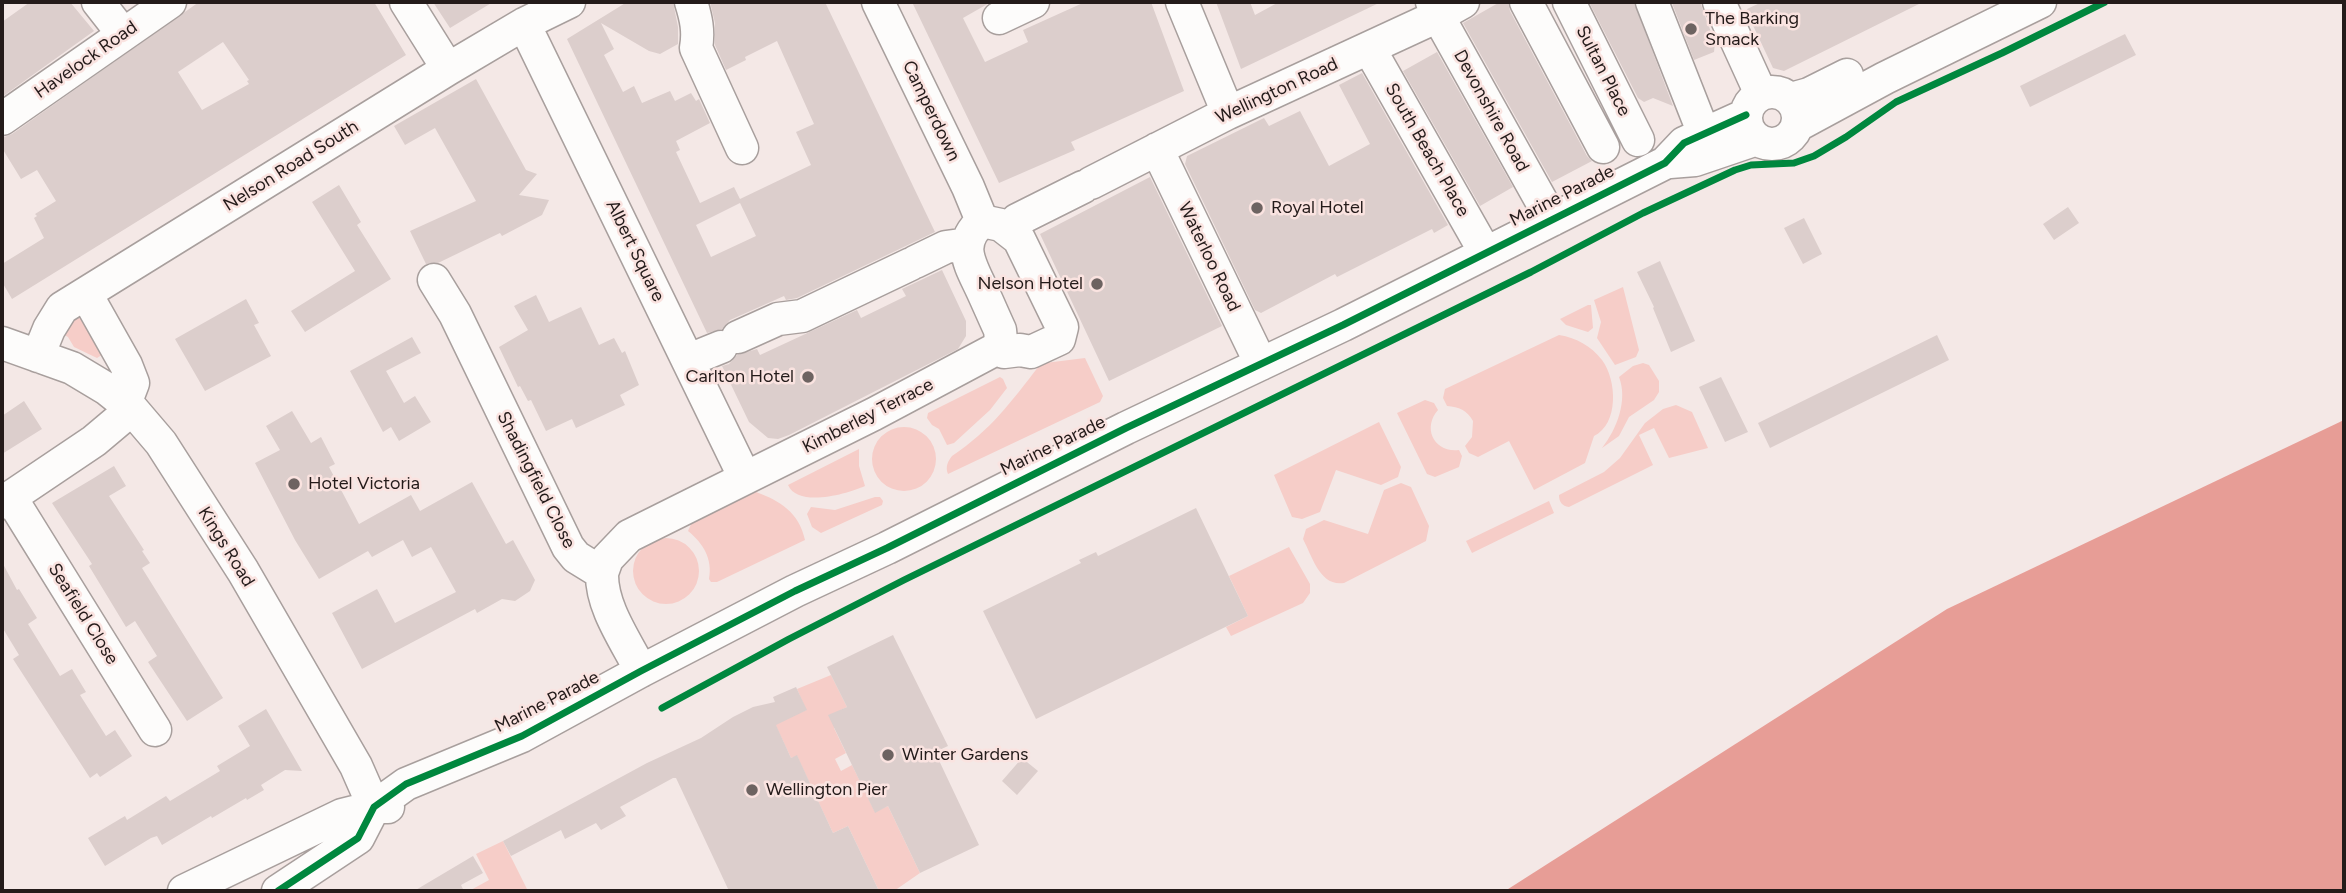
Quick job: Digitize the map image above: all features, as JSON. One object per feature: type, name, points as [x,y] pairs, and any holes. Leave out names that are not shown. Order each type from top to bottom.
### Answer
[{"type":"street","points":[[98,2],[123,34]]},
{"type":"street","name":"Havelock Road","points":[[2,118],[170,2]]},
{"type":"street","points":[[406,2],[449,69]]},
{"type":"street","name":"Nelson Road South","points":[[38,356],[62,308],[449,69],[524,24],[569,2]]},
{"type":"street","points":[[691,2],[697,21],[696,48],[742,148]]},
{"type":"street","name":"Camperdown","points":[[878,2],[968,187],[986,232]]},
{"type":"street","points":[[999,18],[1033,2]]},
{"type":"street","points":[[1182,2],[1228,113]]},
{"type":"street","points":[[1526,2],[1602,148]]},
{"type":"street","name":"Sultan Place","points":[[1569,2],[1638,139]]},
{"type":"street","points":[[1652,2],[1704,134]]},
{"type":"street","points":[[1719,2],[1771,115]]},
{"type":"street","name":"Marine Parade","points":[[1665,163],[1695,160],[1809,94],[1991,2]]},
{"type":"street","name":"Marine Parade","points":[[374,807],[406,784],[522,736],[640,671],[796,591],[1067,456],[1343,325],[1665,163],[1684,143],[1704,134],[1885,78],[2040,2]]},
{"type":"street","name":"Wellington Road","points":[[689,360],[778,318],[802,316],[946,247],[1017,220],[1228,113],[1369,48],[1445,7]]},
{"type":"street","name":"Devonshire Road","points":[[1445,7],[1552,220]]},
{"type":"street","name":"Albert Square","points":[[524,24],[745,478]]},
{"type":"street","name":"South Beach Place","points":[[1369,48],[1485,252]]},
{"type":"street","name":"Waterloo Road","points":[[1157,149],[1261,364]]},
{"type":"street","points":[[986,232],[1019,239],[1062,327],[1059,340],[1031,352],[1004,352],[996,349],[1001,340],[1000,330],[967,258],[986,232]]},
{"type":"street","name":"Shadingfield Close","points":[[434,280],[455,314],[568,547],[576,556],[602,573]]},
{"type":"street","points":[[86,294],[134,383],[129,407]]},
{"type":"street","name":"Kings Road","points":[[2,343],[72,368],[107,389],[129,407],[165,449],[243,571],[356,766],[374,807]]},
{"type":"street","name":"Kimberley Terrace","points":[[602,573],[607,559],[629,536],[874,414],[996,349]]},
{"type":"street","name":"Seafield Close","points":[[129,407],[94,441],[6,500],[155,730]]},
{"type":"street","points":[[602,573],[606,601],[640,671]]},
{"type":"street","points":[[184,891],[342,815],[374,807]]},
{"type":"street","points":[[278,891],[358,838],[374,807]]},
{"type":"shaded area","points":[[1623,287],[1639,350],[1636,357],[1615,365],[1597,338],[1601,322],[1594,300]]},
{"type":"shaded area","points":[[1591,305],[1593,328],[1588,332],[1566,325],[1560,319]]},
{"type":"shaded area","points":[[80,316],[105,353],[97,358],[74,347],[63,334],[74,318]]},
{"type":"shaded area","points":[[1559,335],[1583,343],[1602,360],[1611,379],[1613,401],[1608,422],[1594,436],[1585,463],[1534,490],[1509,441],[1478,457],[1469,453],[1465,446],[1472,437],[1473,421],[1462,410],[1447,406],[1443,398],[1445,389]]},
{"type":"shaded area","points":[[1085,358],[1103,396],[1100,402],[948,474],[947,464],[952,456],[989,425],[1039,366]]},
{"type":"shaded area","points":[[1643,363],[1649,365],[1659,381],[1659,392],[1654,400],[1629,417],[1619,436],[1602,448],[1620,414],[1622,395],[1619,377],[1633,366]]},
{"type":"shaded area","points":[[1000,377],[1007,388],[990,410],[954,443],[947,445],[939,429],[927,418],[928,413]]},
{"type":"shaded area","points":[[1425,400],[1434,403],[1438,410],[1431,424],[1433,438],[1443,448],[1459,450],[1462,456],[1459,467],[1435,477],[1427,474],[1397,413]]},
{"type":"shaded area","points":[[1676,405],[1692,412],[1708,448],[1669,458],[1654,428],[1639,435],[1653,465],[1569,507],[1561,503],[1559,495],[1604,472],[1620,458],[1645,423],[1663,409]]},
{"type":"shaded area","points":[[2344,420],[2344,891],[1505,891],[1947,609]]},
{"type":"shaded area","points":[[1379,422],[1401,467],[1398,477],[1381,485],[1336,470],[1320,512],[1302,519],[1292,517],[1274,475]]},
{"type":"shaded area","points":[[904,427],[922,433],[930,441],[936,459],[930,477],[922,485],[904,491],[886,485],[878,477],[872,459],[878,441],[886,433]]},
{"type":"shaded area","points":[[859,449],[859,466],[865,486],[835,495],[812,498],[793,492],[788,485]]},
{"type":"shaded area","points":[[1401,483],[1411,487],[1429,526],[1426,541],[1344,583],[1329,580],[1318,569],[1303,539],[1306,529],[1324,520],[1368,534],[1384,490]]},
{"type":"shaded area","points":[[756,492],[787,509],[798,522],[805,540],[717,582],[711,582],[706,552],[688,531],[692,522]]},
{"type":"shaded area","points":[[880,497],[882,505],[821,533],[812,527],[807,514],[811,507],[835,510]]},
{"type":"shaded area","points":[[1549,501],[1554,513],[1472,553],[1466,541]]},
{"type":"shaded area","points":[[666,538],[679,541],[689,548],[696,558],[699,571],[696,584],[689,594],[679,601],[666,604],[653,601],[643,594],[636,584],[633,571],[636,558],[643,548],[653,541]]},
{"type":"shaded area","points":[[1289,547],[1310,584],[1310,593],[1303,603],[1231,636],[1226,627],[1248,616],[1229,576]]},
{"type":"shaded area","points":[[831,675],[847,707],[841,710],[846,722],[834,728],[846,753],[835,759],[841,771],[852,765],[875,812],[888,806],[920,873],[894,891],[879,891],[848,826],[833,833],[797,756],[791,758],[775,724],[806,710],[797,689]]},
{"type":"shaded area","points":[[503,841],[528,891],[469,891],[489,880],[476,854]]},
{"type":"building","points":[[30,2],[70,2],[94,31],[2,97],[2,22]]},
{"type":"building","points":[[199,2],[374,2],[406,55],[12,299],[2,282],[2,264],[44,238],[34,218],[37,216],[35,214],[56,201],[37,170],[21,179],[2,148],[2,138],[12,134]],"holes":[[[223,42],[249,80],[249,84],[202,110],[178,72]]]},
{"type":"building","points":[[433,2],[493,2],[450,28]]},
{"type":"building","points":[[627,2],[673,2],[678,44],[660,54],[649,51],[601,23],[614,49],[604,55],[623,92],[634,86],[642,103],[670,91],[675,101],[691,93],[696,101],[699,99],[710,123],[676,141],[680,150],[676,152],[700,203],[734,187],[740,199],[811,165],[796,132],[814,124],[777,41],[726,70],[715,45],[715,23],[710,2],[825,2],[935,232],[797,298],[786,300],[784,296],[730,320],[722,329],[707,333],[567,39]],"holes":[[[740,203],[756,236],[711,257],[696,225]]]},
{"type":"building","points":[[912,2],[991,2],[963,18],[985,62],[1028,42],[1023,30],[1085,2],[1151,2],[1184,91],[1071,142],[1075,150],[999,183]]},
{"type":"building","points":[[1216,2],[1250,2],[1255,15],[1279,2],[1381,2],[1241,69]]},
{"type":"building","points":[[1500,2],[1508,2],[1510,11],[1592,161],[1552,182],[1463,23]]},
{"type":"building","points":[[1589,2],[1634,2],[1673,106],[1653,98],[1644,102],[1638,98]]},
{"type":"building","name":"The Barking Smack","points":[[1700,2],[1715,43],[1714,52],[1694,60],[1672,3]]},
{"type":"building","points":[[1762,2],[1923,2],[1784,71],[1773,68],[1749,17],[1747,9]]},
{"type":"building","points":[[2125,34],[2136,55],[2030,107],[2020,86]]},
{"type":"building","points":[[1437,52],[1513,187],[1480,206],[1403,71]]},
{"type":"building","points":[[1362,73],[1448,225],[1434,233],[1432,229],[1337,277],[1335,274],[1261,313],[1255,310],[1185,164],[1187,156],[1264,118],[1269,126],[1300,111],[1329,166],[1370,144],[1339,85]]},
{"type":"building","points":[[476,79],[526,170],[537,174],[519,195],[549,200],[542,215],[502,236],[500,233],[438,263],[426,264],[410,231],[476,201],[435,128],[405,145],[394,126]]},
{"type":"building","points":[[1150,177],[1222,326],[1109,381],[1040,234]]},
{"type":"building","points":[[339,185],[361,222],[357,225],[391,279],[305,332],[291,311],[355,271],[312,202]]},
{"type":"building","points":[[2068,207],[2079,223],[2054,240],[2043,224]]},
{"type":"building","points":[[1804,218],[1822,254],[1803,264],[1784,228]]},
{"type":"building","points":[[1660,261],[1695,341],[1671,352],[1637,272]]},
{"type":"building","points":[[942,270],[966,321],[966,336],[958,349],[778,439],[768,438],[749,422],[722,366],[729,364],[737,355],[757,349],[760,355],[857,310],[861,318],[906,296],[902,289]]},
{"type":"building","points":[[536,295],[549,322],[581,307],[599,345],[614,338],[622,353],[625,351],[639,385],[620,395],[625,405],[576,428],[572,419],[546,431],[531,400],[528,401],[520,386],[518,387],[499,347],[528,330],[514,306]]},
{"type":"building","points":[[246,299],[259,323],[254,325],[271,356],[205,391],[175,339]]},
{"type":"building","points":[[1937,335],[1949,360],[1770,448],[1758,423]]},
{"type":"building","points":[[412,337],[421,353],[386,371],[404,403],[415,396],[431,422],[399,441],[391,427],[383,432],[350,371]]},
{"type":"building","points":[[1721,377],[1748,432],[1725,442],[1699,387]]},
{"type":"building","points":[[24,401],[42,429],[2,454],[2,416]]},
{"type":"building","points":[[292,411],[311,443],[321,437],[335,464],[329,467],[359,524],[411,495],[420,511],[472,482],[506,544],[513,540],[535,580],[530,591],[515,601],[502,599],[477,613],[475,609],[362,669],[332,613],[377,589],[395,623],[456,592],[431,547],[412,557],[403,540],[372,557],[368,551],[319,579],[295,540],[255,463],[280,450],[266,426]]},
{"type":"building","points":[[114,466],[126,486],[109,496],[150,563],[142,568],[223,698],[187,721],[148,662],[157,656],[135,621],[126,627],[89,566],[92,564],[52,503]]},
{"type":"building","points":[[1196,508],[1248,616],[1036,719],[983,611],[1081,563],[1079,560],[1096,552],[1098,556]]},
{"type":"building","points":[[2,562],[17,590],[19,589],[37,618],[28,624],[60,676],[72,669],[86,692],[80,695],[106,736],[115,730],[132,756],[100,777],[97,773],[90,778],[13,659],[19,655],[2,627]]},
{"type":"building","name":"Winter Gardens","points":[[893,635],[948,746],[935,752],[979,845],[920,873],[888,806],[875,813],[828,715],[847,707],[827,667]]},
{"type":"building","name":"Wellington Pier","points":[[796,687],[807,710],[776,725],[791,758],[797,755],[833,833],[848,826],[879,891],[729,891],[676,778],[620,807],[626,816],[601,830],[596,823],[565,839],[561,830],[511,856],[503,841],[647,763],[701,738],[733,717],[753,707],[775,702],[773,697]]},
{"type":"building","points":[[266,709],[302,771],[285,770],[261,785],[264,790],[247,800],[246,798],[212,818],[211,816],[162,845],[157,836],[151,838],[105,866],[88,838],[125,816],[127,820],[166,796],[170,801],[220,771],[217,766],[250,746],[238,726]]},
{"type":"building","points":[[1022,758],[1038,771],[1017,795],[1002,781]]},
{"type":"building","points":[[473,856],[483,873],[461,885],[464,891],[414,891]]},
{"type":"cycle path","points":[[662,708],[904,580],[1531,272],[1643,213],[1735,170],[1751,165],[1794,163],[1814,156],[1896,102],[2105,2]]},
{"type":"cycle path","points":[[278,891],[358,838],[374,807],[406,784],[522,736],[795,591],[1343,325],[1665,163],[1684,143],[1746,115]]},
{"type":"place","name":"The Barking Smack","points":[[1691,29]]},
{"type":"place","name":"Royal Hotel","points":[[1257,208]]},
{"type":"place","name":"Nelson Hotel","points":[[1097,284]]},
{"type":"place","name":"Carlton Hotel","points":[[808,377]]},
{"type":"place","name":"Hotel Victoria","points":[[294,484]]},
{"type":"place","name":"Winter Gardens","points":[[888,755]]},
{"type":"place","name":"Wellington Pier","points":[[752,790]]}]
